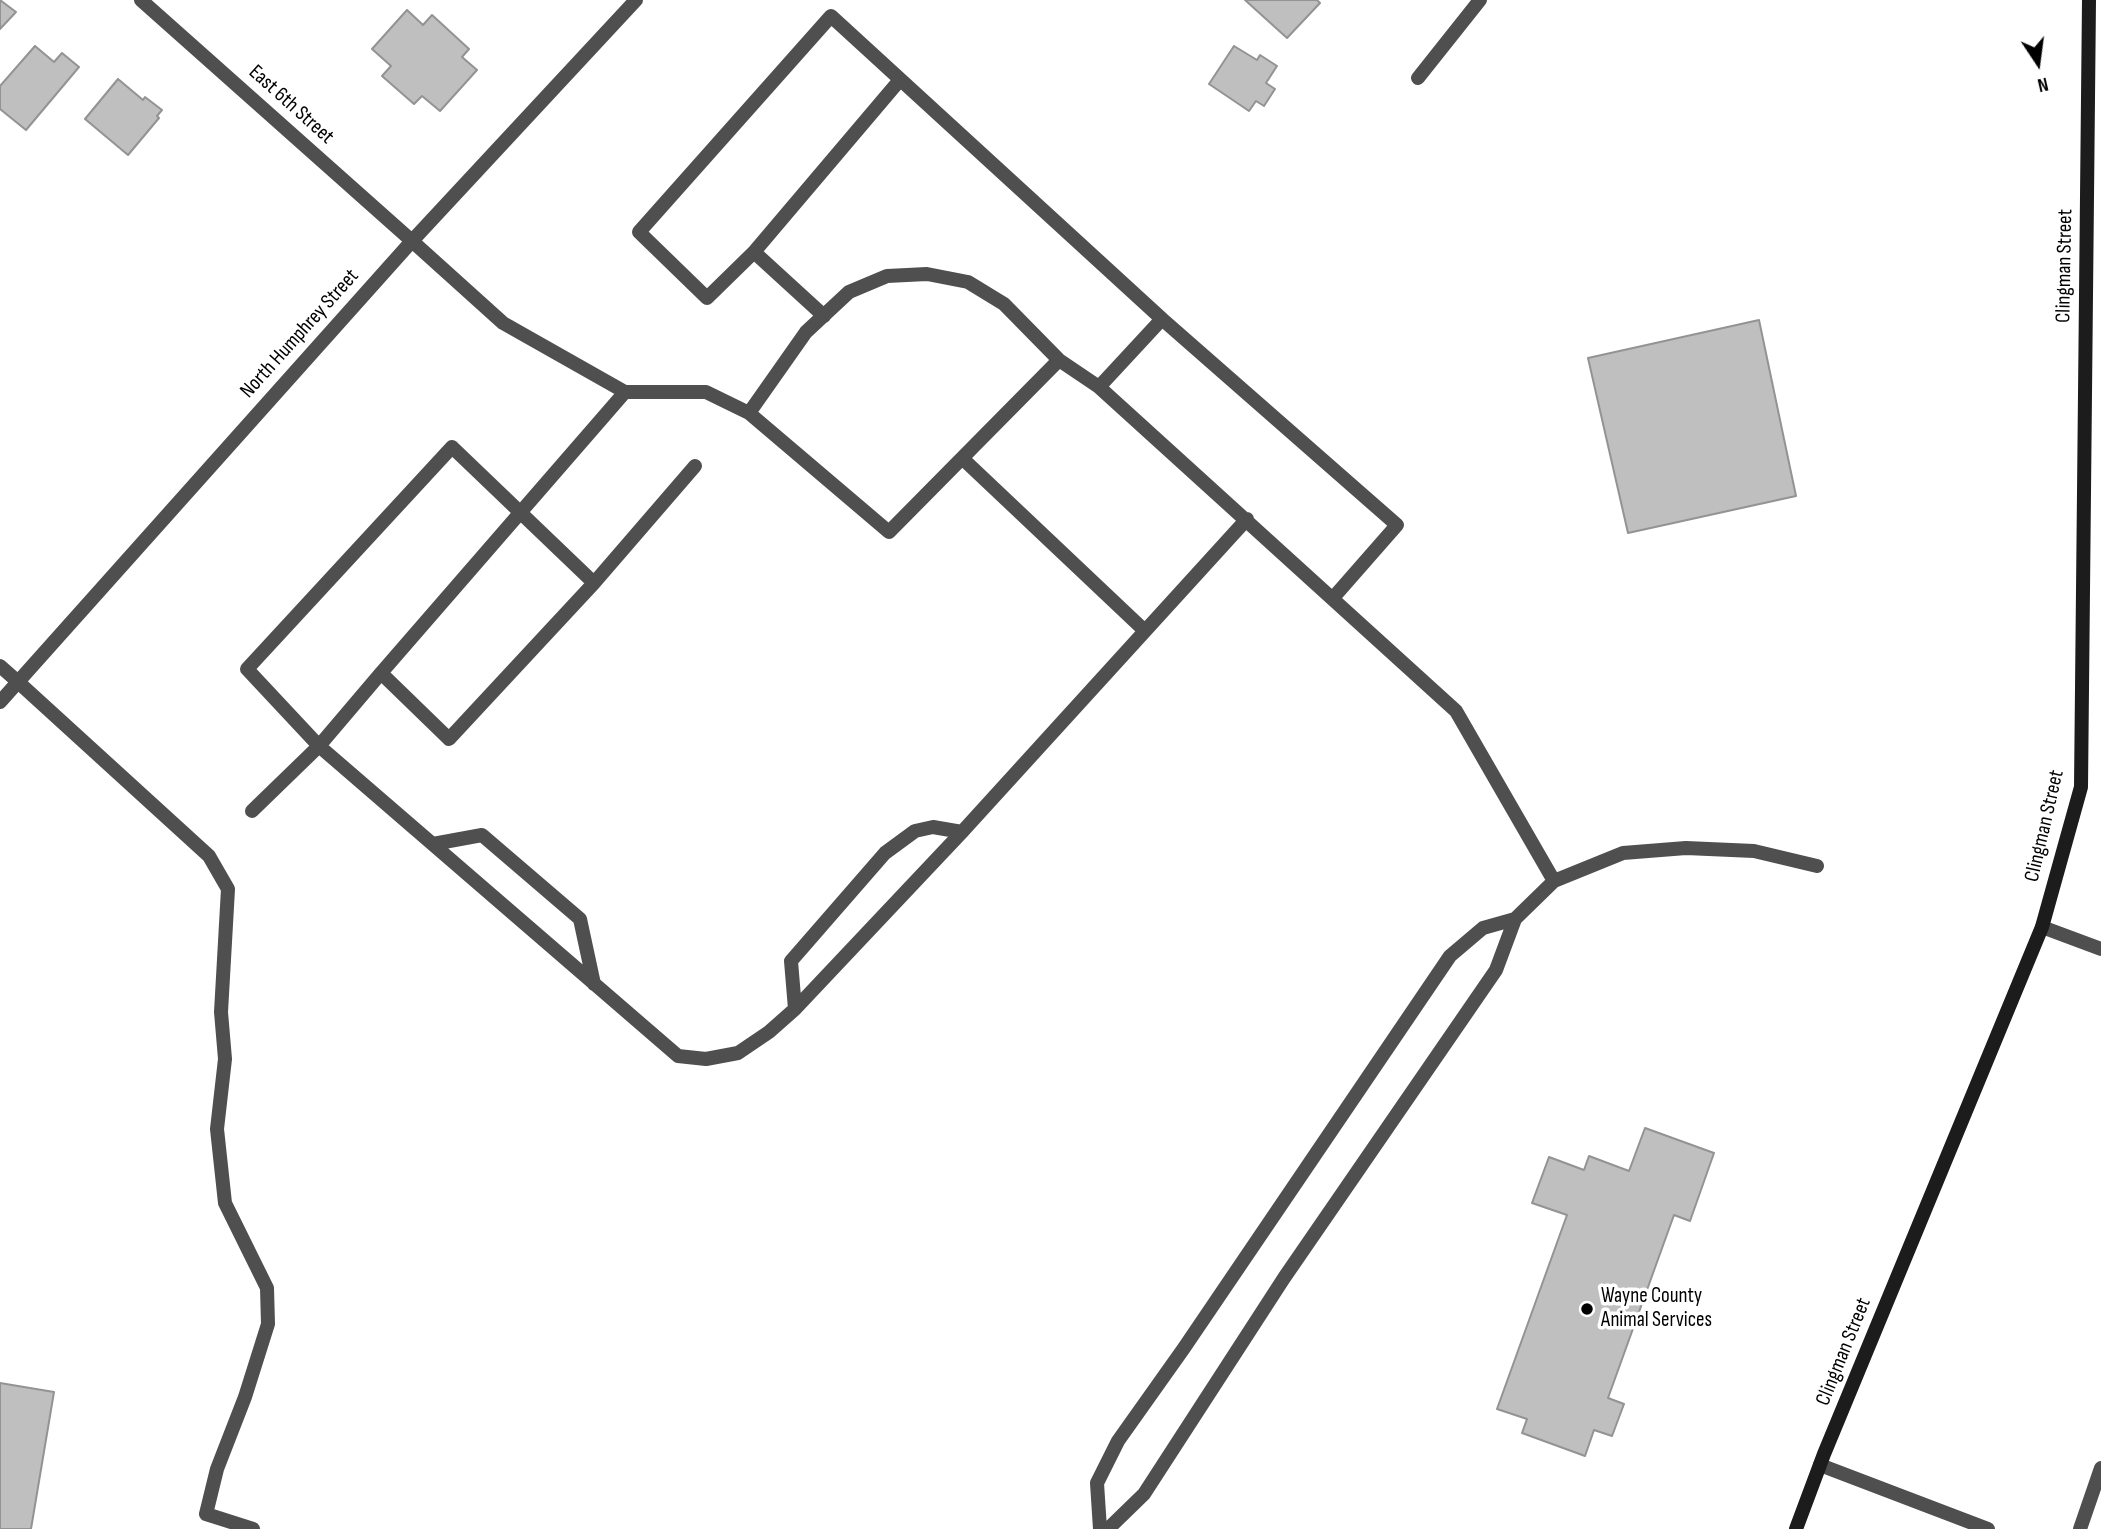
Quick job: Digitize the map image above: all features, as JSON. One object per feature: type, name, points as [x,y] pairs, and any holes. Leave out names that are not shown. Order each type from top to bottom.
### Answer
[{"type":"street","name":"East 6th Street","points":[[141,0],[503,323],[625,392]]},
{"type":"street","name":"North Humphrey Street","points":[[0,702],[412,241],[636,0]]},
{"type":"street","points":[[1418,78],[1480,0]]},
{"type":"street","name":"Clingman Street","points":[[1796,1529],[2042,927],[2081,787],[2088,0]]},
{"type":"street","points":[[899,81],[754,252],[707,298],[639,232],[831,16],[1162,319],[1397,525],[1333,598]]},
{"type":"street","points":[[754,252],[824,316]]},
{"type":"street","points":[[749,412],[806,332],[849,292],[887,276],[927,274],[968,282],[1004,304],[1059,360],[1099,387],[1456,711],[1554,881]]},
{"type":"street","points":[[1099,387],[1162,319]]},
{"type":"street","points":[[252,811],[319,746],[625,392],[706,392],[749,412],[889,532],[1059,360]]},
{"type":"street","points":[[594,583],[452,447],[247,669],[319,746],[678,1056],[706,1059],[738,1054],[769,1032],[794,1009],[962,832],[1247,519]]},
{"type":"street","points":[[962,458],[1145,631]]},
{"type":"street","points":[[381,673],[449,739],[594,583],[695,466]]},
{"type":"street","points":[[0,666],[209,856],[228,889],[221,1012],[225,1059],[217,1129],[225,1203],[267,1288],[268,1324],[245,1397],[217,1469],[206,1514],[253,1529]]},
{"type":"street","points":[[794,1009],[791,961],[885,853],[915,831],[933,827],[962,832]]},
{"type":"street","points":[[433,844],[482,835],[580,919],[594,984]]},
{"type":"street","points":[[1108,1529],[1144,1494],[1284,1278],[1496,970],[1515,919],[1554,881],[1623,853],[1686,848],[1754,851],[1817,866]]},
{"type":"street","points":[[1100,1529],[1097,1483],[1118,1441],[1450,956],[1483,928],[1515,919]]},
{"type":"street","points":[[2042,927],[2101,949]]},
{"type":"street","points":[[1820,1465],[1960,1523],[1989,1529]]},
{"type":"street","points":[[2080,1529],[2101,1468]]},
{"type":"building","points":[[0,0],[16,12],[0,29]]},
{"type":"building","points":[[1245,0],[1317,0],[1320,3],[1287,38]]},
{"type":"building","points":[[407,10],[423,25],[432,15],[469,49],[462,57],[477,70],[440,111],[422,96],[414,104],[382,76],[391,66],[372,49]]},
{"type":"building","points":[[35,46],[54,62],[62,53],[79,67],[26,130],[0,109],[0,86]]},
{"type":"building","points":[[1234,46],[1257,60],[1260,55],[1277,66],[1266,83],[1275,89],[1264,106],[1256,101],[1249,111],[1209,84]]},
{"type":"building","points":[[118,79],[143,100],[145,97],[162,110],[157,116],[159,118],[128,155],[85,119]]},
{"type":"building","points":[[1759,320],[1796,496],[1628,533],[1588,358]]},
{"type":"building","name":"Wayne County Animal Services","points":[[1645,1128],[1714,1153],[1690,1221],[1674,1215],[1608,1398],[1624,1404],[1612,1436],[1594,1430],[1585,1456],[1522,1433],[1527,1419],[1497,1409],[1567,1215],[1532,1203],[1549,1157],[1584,1170],[1589,1156],[1629,1171]]},
{"type":"building","points":[[0,1383],[54,1392],[31,1529],[0,1529]]},
{"type":"place","name":"Wayne County Animal Services","points":[[1587,1309]]}]
